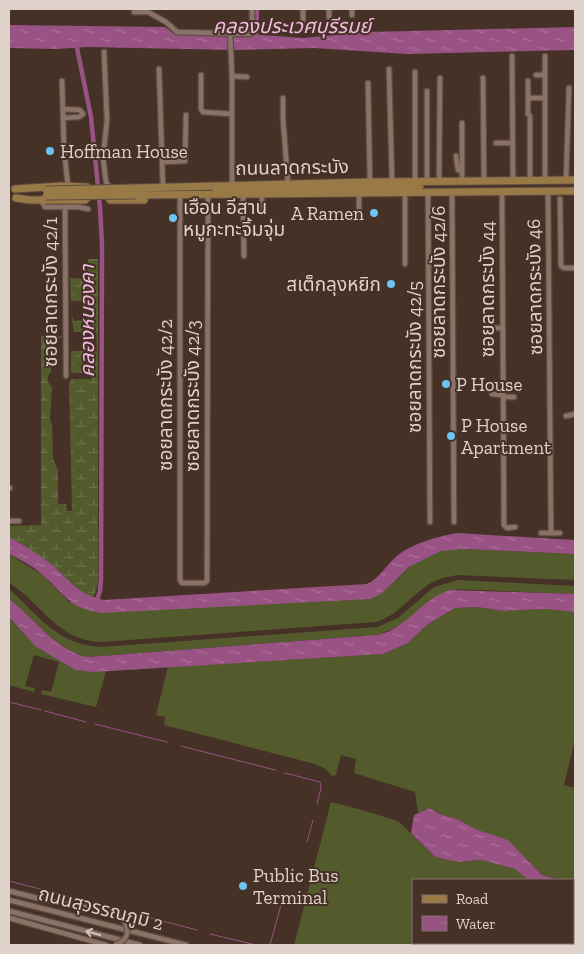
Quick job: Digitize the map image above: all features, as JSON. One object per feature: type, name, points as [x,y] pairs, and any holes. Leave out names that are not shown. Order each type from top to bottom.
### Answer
[{"type":"main road","name":"ถนนลาดกระบัง","points":[[12,198],[232,185],[440,180],[575,181]]},
{"type":"main road","points":[[175,188],[231,190],[575,181]]},
{"type":"main road","points":[[147,185],[162,190],[155,200],[110,200],[109,186],[147,185]]},
{"type":"main road","points":[[12,189],[86,186],[87,199],[44,196]]},
{"type":"main road","points":[[368,193],[409,188],[575,190]]},
{"type":"main road","name":"ถนนลาดกระบัง","points":[[12,189],[44,196]]},
{"type":"main road","name":"ถนนลาดกระบัง","points":[[162,190],[180,196],[452,192],[499,189],[575,190]]},
{"type":"street","points":[[134,12],[148,10],[177,32],[230,35],[252,33],[252,9]]},
{"type":"street","points":[[303,9],[303,20]]},
{"type":"street","points":[[329,9],[329,16]]},
{"type":"street","points":[[352,9],[352,15]]},
{"type":"street","points":[[230,35],[232,185]]},
{"type":"street","points":[[104,52],[107,120],[103,158],[106,182],[109,186]]},
{"type":"street","points":[[512,56],[512,180]]},
{"type":"street","points":[[545,56],[546,180]]},
{"type":"street","points":[[389,68],[392,181]]},
{"type":"street","points":[[159,69],[162,190]]},
{"type":"street","points":[[415,72],[415,181]]},
{"type":"street","points":[[201,75],[201,109],[203,112],[232,114]]},
{"type":"street","points":[[536,75],[545,75]]},
{"type":"street","points":[[232,76],[247,77]]},
{"type":"street","points":[[440,78],[440,180]]},
{"type":"street","points":[[483,78],[484,180]]},
{"type":"street","points":[[62,81],[64,150],[68,186]]},
{"type":"street","points":[[368,82],[370,182]]},
{"type":"street","points":[[528,82],[530,180]]},
{"type":"street","points":[[566,180],[569,88]]},
{"type":"street","points":[[427,91],[427,181]]},
{"type":"street","points":[[283,98],[288,184]]},
{"type":"street","points":[[528,98],[545,98]]},
{"type":"street","points":[[63,109],[80,110],[82,114],[79,117],[63,118]]},
{"type":"street","points":[[162,162],[185,161],[186,115]]},
{"type":"street","points":[[462,124],[462,180]]},
{"type":"street","points":[[496,143],[512,143]]},
{"type":"street","points":[[456,156],[457,168],[462,171]]},
{"type":"street","name":"ซอยลาดกระบัง 44","points":[[499,189],[504,525],[507,528],[515,528]]},
{"type":"street","name":"ซอยลาดกระบัง 46","points":[[548,191],[552,533]]},
{"type":"street","name":"ซอยลาดกระบัง 42/5","points":[[428,192],[430,522]]},
{"type":"street","name":"ซอยลาดกระบัง 42/6","points":[[452,192],[454,522]]},
{"type":"street","points":[[358,193],[359,214]]},
{"type":"street","points":[[405,193],[405,264]]},
{"type":"street","points":[[243,195],[244,256]]},
{"type":"street","points":[[262,195],[262,210]]},
{"type":"street","name":"ซอยลาดกระบัง 42/1","points":[[44,196],[44,207],[78,207],[88,209]]},
{"type":"street","name":"ซอยลาดกระบัง 42/2","points":[[180,196],[180,580],[182,583],[193,582]]},
{"type":"street","name":"ซอยลาดกระบัง 42/3","points":[[193,582],[204,583],[207,581],[208,196]]},
{"type":"street","points":[[560,199],[561,266],[564,268],[575,268]]},
{"type":"street","name":"ซอยลาดกระบัง 42/1","points":[[65,207],[66,376]]},
{"type":"street","points":[[490,328],[502,328]]},
{"type":"street","points":[[492,394],[514,397]]},
{"type":"street","points":[[566,416],[575,414]]},
{"type":"street","points":[[9,521],[19,521]]},
{"type":"street","points":[[541,533],[560,533]]},
{"type":"street","points":[[9,891],[110,912],[119,916],[125,922],[127,933],[123,941],[115,945]]},
{"type":"street","name":"ถนนสุวรรณภูมิ 2","points":[[9,900],[186,945]]},
{"type":"street","name":"ถนนสุวรรณภูมิ 2","points":[[9,911],[140,945]]},
{"type":"street","points":[[9,918],[106,945]]},
{"type":"green space","points":[[88,259],[98,259],[98,583],[94,597],[71,583],[41,557],[9,537],[9,526],[41,525],[41,336],[62,336],[48,349],[47,357],[51,366],[51,372],[48,376],[48,382],[52,387],[50,419],[52,425],[53,459],[58,470],[58,504],[66,504],[67,511],[72,511],[69,384],[71,379],[91,379],[92,373],[71,373],[71,351],[97,351],[96,332],[74,332],[71,314],[74,321],[94,320],[94,301],[71,301],[70,278],[87,279]]},
{"type":"green space","points":[[449,549],[575,554],[575,580],[457,575],[431,583],[391,615],[376,622],[101,642],[86,640],[72,635],[61,628],[21,591],[9,583],[9,554],[44,576],[69,602],[382,593],[423,558]]},
{"type":"green space","points":[[458,580],[575,586],[575,594],[457,589],[398,627],[377,635],[88,657],[76,654],[55,641],[9,599],[9,589],[40,619],[61,635],[86,645],[101,647],[377,627],[398,618],[434,587]]},
{"type":"green space","points":[[477,607],[504,611],[545,609],[575,612],[575,739],[564,785],[575,788],[575,882],[574,879],[561,879],[542,875],[508,840],[478,830],[457,819],[439,814],[430,808],[418,813],[415,792],[354,773],[356,759],[341,755],[336,775],[332,776],[326,769],[315,764],[164,725],[165,717],[156,715],[168,667],[383,654],[408,643],[428,624],[455,608]]},
{"type":"green space","points":[[9,617],[35,646],[75,670],[106,671],[96,707],[41,694],[42,690],[51,692],[59,662],[34,655],[25,686],[35,688],[34,692],[9,685]]},
{"type":"green space","points":[[331,802],[398,821],[435,857],[458,862],[482,860],[515,869],[527,879],[412,879],[412,944],[574,944],[574,898],[575,900],[575,945],[294,945]]},
{"type":"water","points":[[9,25],[165,27],[174,34],[262,35],[303,38],[369,32],[575,27],[575,50],[407,54],[314,48],[236,50],[88,47],[56,49],[9,48]]},
{"type":"water","points":[[457,533],[575,540],[575,554],[465,549],[441,551],[409,567],[382,593],[371,599],[103,613],[76,605],[37,570],[9,554],[9,537],[42,557],[80,590],[103,600],[367,584],[376,578],[405,550],[426,541]]},
{"type":"water","points":[[451,590],[575,594],[575,612],[545,609],[504,611],[477,607],[455,608],[428,624],[408,643],[383,654],[94,672],[75,670],[35,646],[9,617],[9,599],[55,641],[76,654],[88,657],[377,635],[388,632],[398,626],[432,599]]},
{"type":"water","points":[[430,808],[439,814],[457,819],[478,830],[508,840],[542,875],[557,879],[527,879],[515,869],[482,860],[458,862],[435,857],[411,833],[414,815]]},
{"type":"waterway","name":"คลองประเวศบุรีรมย์","points":[[256,40],[257,9]]},
{"type":"waterway","name":"คลองหนองคา","points":[[76,43],[91,117],[102,245],[101,579],[96,603]]},
{"type":"waterway","points":[[9,702],[41,710]]},
{"type":"waterway","points":[[45,711],[86,722]]},
{"type":"waterway","points":[[95,724],[167,742]]},
{"type":"waterway","points":[[181,746],[275,770]]},
{"type":"waterway","points":[[285,773],[320,782],[321,788],[317,804]]},
{"type":"waterway","points":[[307,842],[313,820]]},
{"type":"waterway","points":[[9,881],[125,911]]},
{"type":"waterway","points":[[270,945],[284,894]]},
{"type":"waterway","points":[[144,916],[197,930]]},
{"type":"waterway","points":[[210,934],[256,945]]},
{"type":"place","name":"Hoffman House","points":[[50,151]]},
{"type":"place","name":"A Ramen","points":[[374,213]]},
{"type":"place","name":"เฮือน อีสาน หมูกะทะจิ้มจุ่ม","points":[[173,218]]},
{"type":"place","name":"สเต็กลุงหยิก","points":[[391,284]]},
{"type":"place","name":"P House","points":[[446,384]]},
{"type":"place","name":"P House Apartment","points":[[451,436]]},
{"type":"place","name":"Public Bus Terminal","points":[[243,886]]}]
